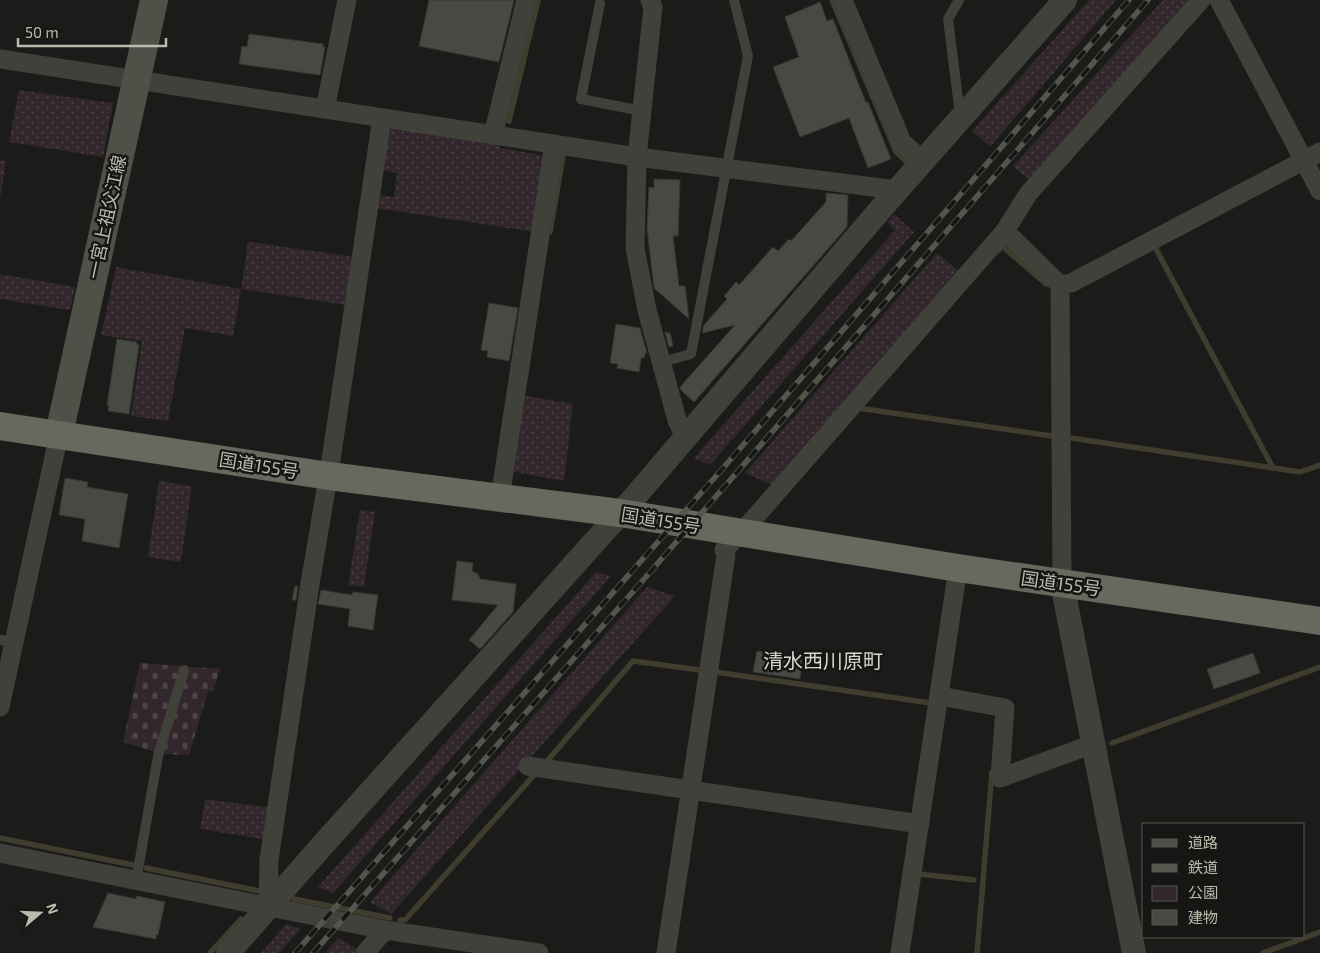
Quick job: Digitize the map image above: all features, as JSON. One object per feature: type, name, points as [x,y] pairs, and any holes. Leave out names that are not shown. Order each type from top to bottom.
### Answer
[{"type":"highway","name":"国道155号","points":[[0,426],[328,476],[742,532],[958,568],[1320,621]]},
{"type":"main road","name":"一宮上祖父江線","points":[[59,434],[154,0]]},
{"type":"street","points":[[325,109],[348,0]]},
{"type":"street","points":[[493,135],[526,0]]},
{"type":"street","points":[[650,0],[652,8],[637,157],[635,248],[647,310],[677,420],[685,438]]},
{"type":"street","points":[[843,0],[902,142],[923,161]]},
{"type":"street","points":[[228,953],[620,514],[897,190],[1065,0]]},
{"type":"street","points":[[666,953],[726,555],[724,550],[742,532],[1005,231],[1028,194],[1201,0]]},
{"type":"street","points":[[1219,0],[1312,156],[1320,192]]},
{"type":"street","points":[[0,59],[637,157],[897,190]]},
{"type":"street","points":[[268,907],[269,860],[382,118]]},
{"type":"street","points":[[500,498],[554,144]]},
{"type":"street","points":[[1060,285],[1071,283],[1312,156]]},
{"type":"street","points":[[1005,231],[1060,285],[1062,583],[1134,953]]},
{"type":"street","points":[[0,707],[7,641],[59,434]]},
{"type":"street","points":[[900,953],[958,568]]},
{"type":"street","points":[[940,696],[1005,708],[1000,778],[1093,744]]},
{"type":"street","points":[[528,766],[920,824]]},
{"type":"street","points":[[0,853],[385,930],[436,945],[539,953]]},
{"type":"street","points":[[365,953],[385,930]]},
{"type":"lane","points":[[662,362],[691,354],[748,56],[734,0]]},
{"type":"lane","points":[[959,0],[948,19],[960,118]]},
{"type":"lane","points":[[600,3],[581,99],[642,111]]},
{"type":"lane","points":[[136,881],[158,756],[184,670]]},
{"type":"green space","points":[[1089,0],[1116,0],[990,147],[972,131]]},
{"type":"green space","points":[[1163,0],[1188,0],[1032,182],[1013,166]]},
{"type":"green space","points":[[19,90],[113,103],[103,157],[9,142]]},
{"type":"green space","points":[[393,127],[500,144],[500,148],[547,156],[535,232],[376,208],[378,195],[394,197],[397,173],[381,170],[386,135]]},
{"type":"green space","points":[[0,160],[6,161],[0,199]]},
{"type":"green space","points":[[894,214],[914,232],[710,465],[694,458],[895,230],[887,222]]},
{"type":"green space","points":[[248,242],[355,257],[347,305],[241,289]]},
{"type":"green space","points":[[937,253],[960,272],[772,485],[745,473]]},
{"type":"green space","points":[[116,267],[241,289],[233,336],[185,328],[168,421],[131,416],[142,341],[101,335]]},
{"type":"green space","points":[[0,274],[75,287],[70,310],[0,299]]},
{"type":"green space","points":[[521,395],[573,404],[564,481],[509,471]]},
{"type":"green space","points":[[159,481],[192,486],[181,562],[148,557]]},
{"type":"green space","points":[[360,510],[375,512],[364,587],[348,585]]},
{"type":"green space","points":[[596,572],[611,576],[333,893],[318,887]]},
{"type":"green space","points":[[647,587],[675,596],[391,914],[370,902]]},
{"type":"green space","points":[[140,663],[220,669],[213,692],[208,691],[189,755],[162,754],[123,742]]},
{"type":"green space","points":[[205,799],[273,808],[268,840],[200,829]]},
{"type":"green space","points":[[286,924],[301,929],[279,953],[261,953]]},
{"type":"green space","points":[[338,938],[357,949],[354,953],[325,953]]},
{"type":"building","points":[[429,0],[514,0],[499,62],[419,46]]},
{"type":"building","points":[[820,2],[827,21],[833,19],[866,103],[868,102],[891,159],[868,168],[849,118],[800,137],[773,67],[799,57],[785,17]]},
{"type":"building","points":[[249,34],[323,44],[323,47],[325,47],[320,75],[239,64],[242,46],[247,47]]},
{"type":"building","points":[[654,179],[680,180],[678,236],[673,236],[679,286],[685,286],[689,319],[654,288],[647,228],[649,187],[654,188]]},
{"type":"building","points":[[826,193],[848,195],[847,227],[694,402],[680,387],[735,325],[702,333],[704,325],[727,299],[724,296],[736,282],[739,285],[773,247],[778,251],[789,239],[791,241],[826,202]]},
{"type":"building","points":[[489,303],[518,308],[509,361],[487,357],[488,351],[481,350]]},
{"type":"building","points":[[616,324],[640,328],[647,353],[645,353],[644,358],[641,358],[639,372],[617,368],[618,364],[610,363]]},
{"type":"building","points":[[665,332],[670,333],[673,346],[669,347]]},
{"type":"building","points":[[117,339],[137,342],[136,344],[139,345],[129,414],[108,411],[109,406],[107,405]]},
{"type":"building","points":[[65,478],[88,482],[87,487],[128,494],[119,548],[82,541],[85,519],[59,515]]},
{"type":"building","points":[[457,561],[473,563],[472,571],[478,574],[480,579],[516,584],[513,612],[480,649],[469,640],[498,605],[452,600]]},
{"type":"building","points":[[295,586],[298,586],[296,600],[292,600]]},
{"type":"building","points":[[321,590],[352,595],[353,592],[378,595],[373,630],[348,626],[350,609],[318,604]]},
{"type":"building","points":[[757,651],[802,657],[800,679],[753,672]]},
{"type":"building","points":[[1253,653],[1260,673],[1214,689],[1207,669]]},
{"type":"building","points":[[108,893],[136,899],[137,896],[165,902],[156,939],[93,927]]},
{"type":"waterway","points":[[509,121],[538,0]]},
{"type":"waterway","points":[[832,0],[896,152],[906,161]]},
{"type":"waterway","points":[[550,232],[563,156]]},
{"type":"waterway","points":[[999,250],[1002,246],[1046,284]]},
{"type":"waterway","points":[[1156,249],[1273,468]]},
{"type":"waterway","points":[[860,406],[858,408],[1052,436]]},
{"type":"waterway","points":[[1071,438],[1300,472],[1320,465]]},
{"type":"waterway","points":[[548,760],[633,661],[700,670]]},
{"type":"waterway","points":[[716,667],[715,672],[931,703]]},
{"type":"waterway","points":[[1112,743],[1320,667]]},
{"type":"waterway","points":[[977,953],[992,772]]},
{"type":"waterway","points":[[400,920],[405,920],[535,774]]},
{"type":"waterway","points":[[0,838],[133,865]]},
{"type":"waterway","points":[[146,868],[259,891]]},
{"type":"waterway","points":[[919,874],[974,880]]},
{"type":"waterway","points":[[294,899],[390,918]]},
{"type":"waterway","points":[[210,953],[241,919]]},
{"type":"waterway","points":[[1305,938],[1320,932]]},
{"type":"waterway","points":[[1263,953],[1304,938]]},
{"type":"railway","points":[[295,953],[724,467],[1129,0]]},
{"type":"railway","points":[[313,953],[638,586],[1148,0]]},
{"type":"district","name":"清水西川原町","points":[[823,660]]}]
